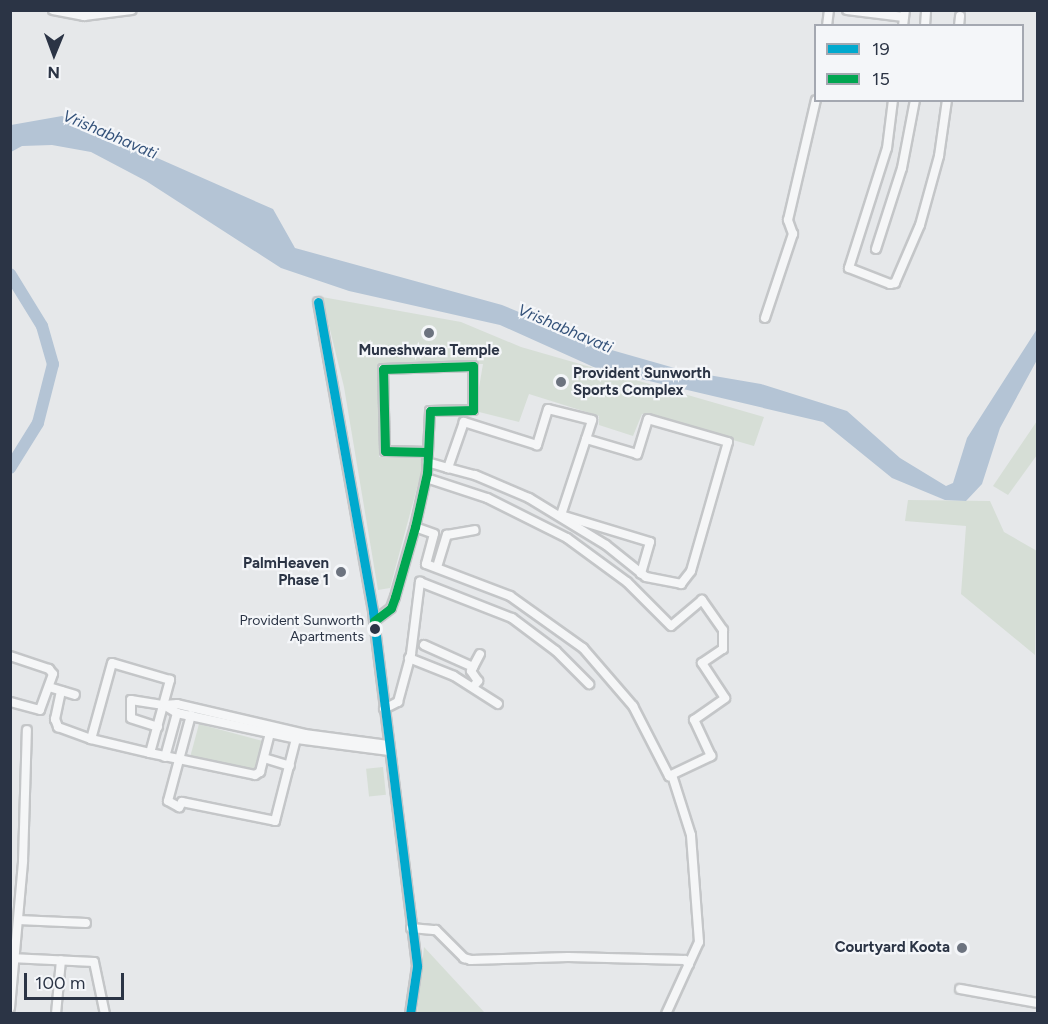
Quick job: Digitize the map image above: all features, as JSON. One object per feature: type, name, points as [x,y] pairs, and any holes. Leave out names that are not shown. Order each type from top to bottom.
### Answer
[{"type":"street","points":[[53,10],[96,13],[132,10]]},
{"type":"street","points":[[847,10],[904,18]]},
{"type":"street","points":[[959,24],[960,16]]},
{"type":"street","points":[[765,318],[793,234],[788,220],[816,102]]},
{"type":"street","points":[[893,102],[887,148],[849,268],[890,284],[895,283],[920,225],[939,156],[947,102]]},
{"type":"street","points":[[876,249],[902,168],[915,102]]},
{"type":"street","points":[[318,302],[374,621],[417,966],[410,1014]]},
{"type":"street","points":[[374,621],[390,608],[395,597],[415,527],[426,478],[428,452],[430,411],[473,410],[473,366],[383,369],[385,451],[428,452]]},
{"type":"street","points":[[448,468],[464,422],[537,445],[548,409],[592,420],[561,515]]},
{"type":"street","points":[[561,515],[641,574],[663,584],[681,584],[691,571],[728,442],[648,419],[637,454],[586,439]]},
{"type":"street","points":[[427,462],[486,480],[561,515],[650,542],[641,574]]},
{"type":"street","points":[[415,527],[434,534],[426,564],[510,596],[576,642],[633,706],[669,776],[711,756],[694,720],[725,698],[702,663],[723,649],[723,630],[702,600],[671,626],[627,582],[567,538],[495,501],[426,478]]},
{"type":"street","points":[[437,567],[447,535],[475,530]]},
{"type":"street","points":[[384,709],[398,702],[410,658],[420,582],[512,618],[556,651],[589,684]]},
{"type":"street","points":[[424,645],[473,667]]},
{"type":"street","points":[[472,687],[478,681],[471,671],[480,654]]},
{"type":"street","points":[[10,656],[49,669],[53,674],[40,710],[10,702]]},
{"type":"street","points":[[410,658],[472,687],[498,704]]},
{"type":"street","points":[[91,739],[112,663],[168,678],[164,705],[150,753]]},
{"type":"street","points":[[49,687],[75,695]]},
{"type":"street","points":[[61,691],[55,719],[58,727],[91,739],[179,761],[255,775],[260,772],[270,733]]},
{"type":"street","points":[[158,727],[131,718],[131,700],[164,705],[177,704],[297,736]]},
{"type":"street","points":[[164,705],[177,712],[270,733],[389,748]]},
{"type":"street","points":[[165,757],[177,712]]},
{"type":"street","points":[[191,715],[169,805],[179,807],[182,802],[275,821],[297,736]]},
{"type":"street","points":[[10,1008],[18,920],[27,730]]},
{"type":"street","points":[[264,758],[290,766]]},
{"type":"street","points":[[666,1014],[699,942],[698,903],[691,835],[672,775]]},
{"type":"street","points":[[18,920],[86,923]]},
{"type":"street","points":[[411,928],[436,930],[464,958],[471,960],[568,957],[685,960],[689,965]]},
{"type":"street","points":[[13,959],[94,962],[105,1014]]},
{"type":"street","points":[[57,1014],[61,960]]},
{"type":"street","points":[[960,989],[1038,1003]]},
{"type":"shaded area","points":[[322,297],[461,322],[521,347],[764,417],[754,446],[642,414],[633,436],[599,425],[599,416],[529,394],[519,422],[475,411],[483,364],[379,365],[379,457],[425,458],[390,588],[378,590],[344,387]]},
{"type":"shaded area","points":[[1037,421],[1037,455],[1008,495],[993,486]]},
{"type":"shaded area","points":[[908,500],[990,501],[1004,532],[1037,551],[1035,655],[961,594],[966,526],[905,521]]},
{"type":"shaded area","points":[[199,724],[264,741],[255,774],[190,757]]},
{"type":"shaded area","points":[[383,767],[386,795],[369,797],[366,769]]},
{"type":"shaded area","points":[[424,947],[485,1013],[417,1013]]},
{"type":"water","points":[[62,116],[273,209],[295,248],[502,305],[608,349],[685,371],[761,384],[847,411],[900,458],[946,486],[953,483],[967,438],[1037,329],[1037,360],[1000,428],[982,484],[966,501],[945,500],[892,478],[823,422],[598,369],[500,325],[349,291],[281,268],[146,181],[91,152],[52,145],[22,146],[11,152],[11,125]]},
{"type":"waterway","name":"Vrishabhavati","points":[[10,274],[42,326],[53,364],[38,423],[10,468]]},
{"type":"transit line","name":"19","points":[[318,302],[373,612],[417,966],[410,1014]]},
{"type":"transit line","name":"15","points":[[374,621],[391,608],[415,527],[427,473],[430,411],[473,410],[473,366],[383,369],[385,451],[428,452]]},
{"type":"place","name":"Muneshwara Temple","points":[[429,333]]},
{"type":"place","name":"Provident Sunworth Sports Complex","points":[[561,382]]},
{"type":"place","name":"PalmHeaven Phase 1","points":[[341,572]]},
{"type":"place","name":"Provident Sunworth Apartments","points":[[375,629]]},
{"type":"place","name":"Courtyard Koota","points":[[962,948]]}]
